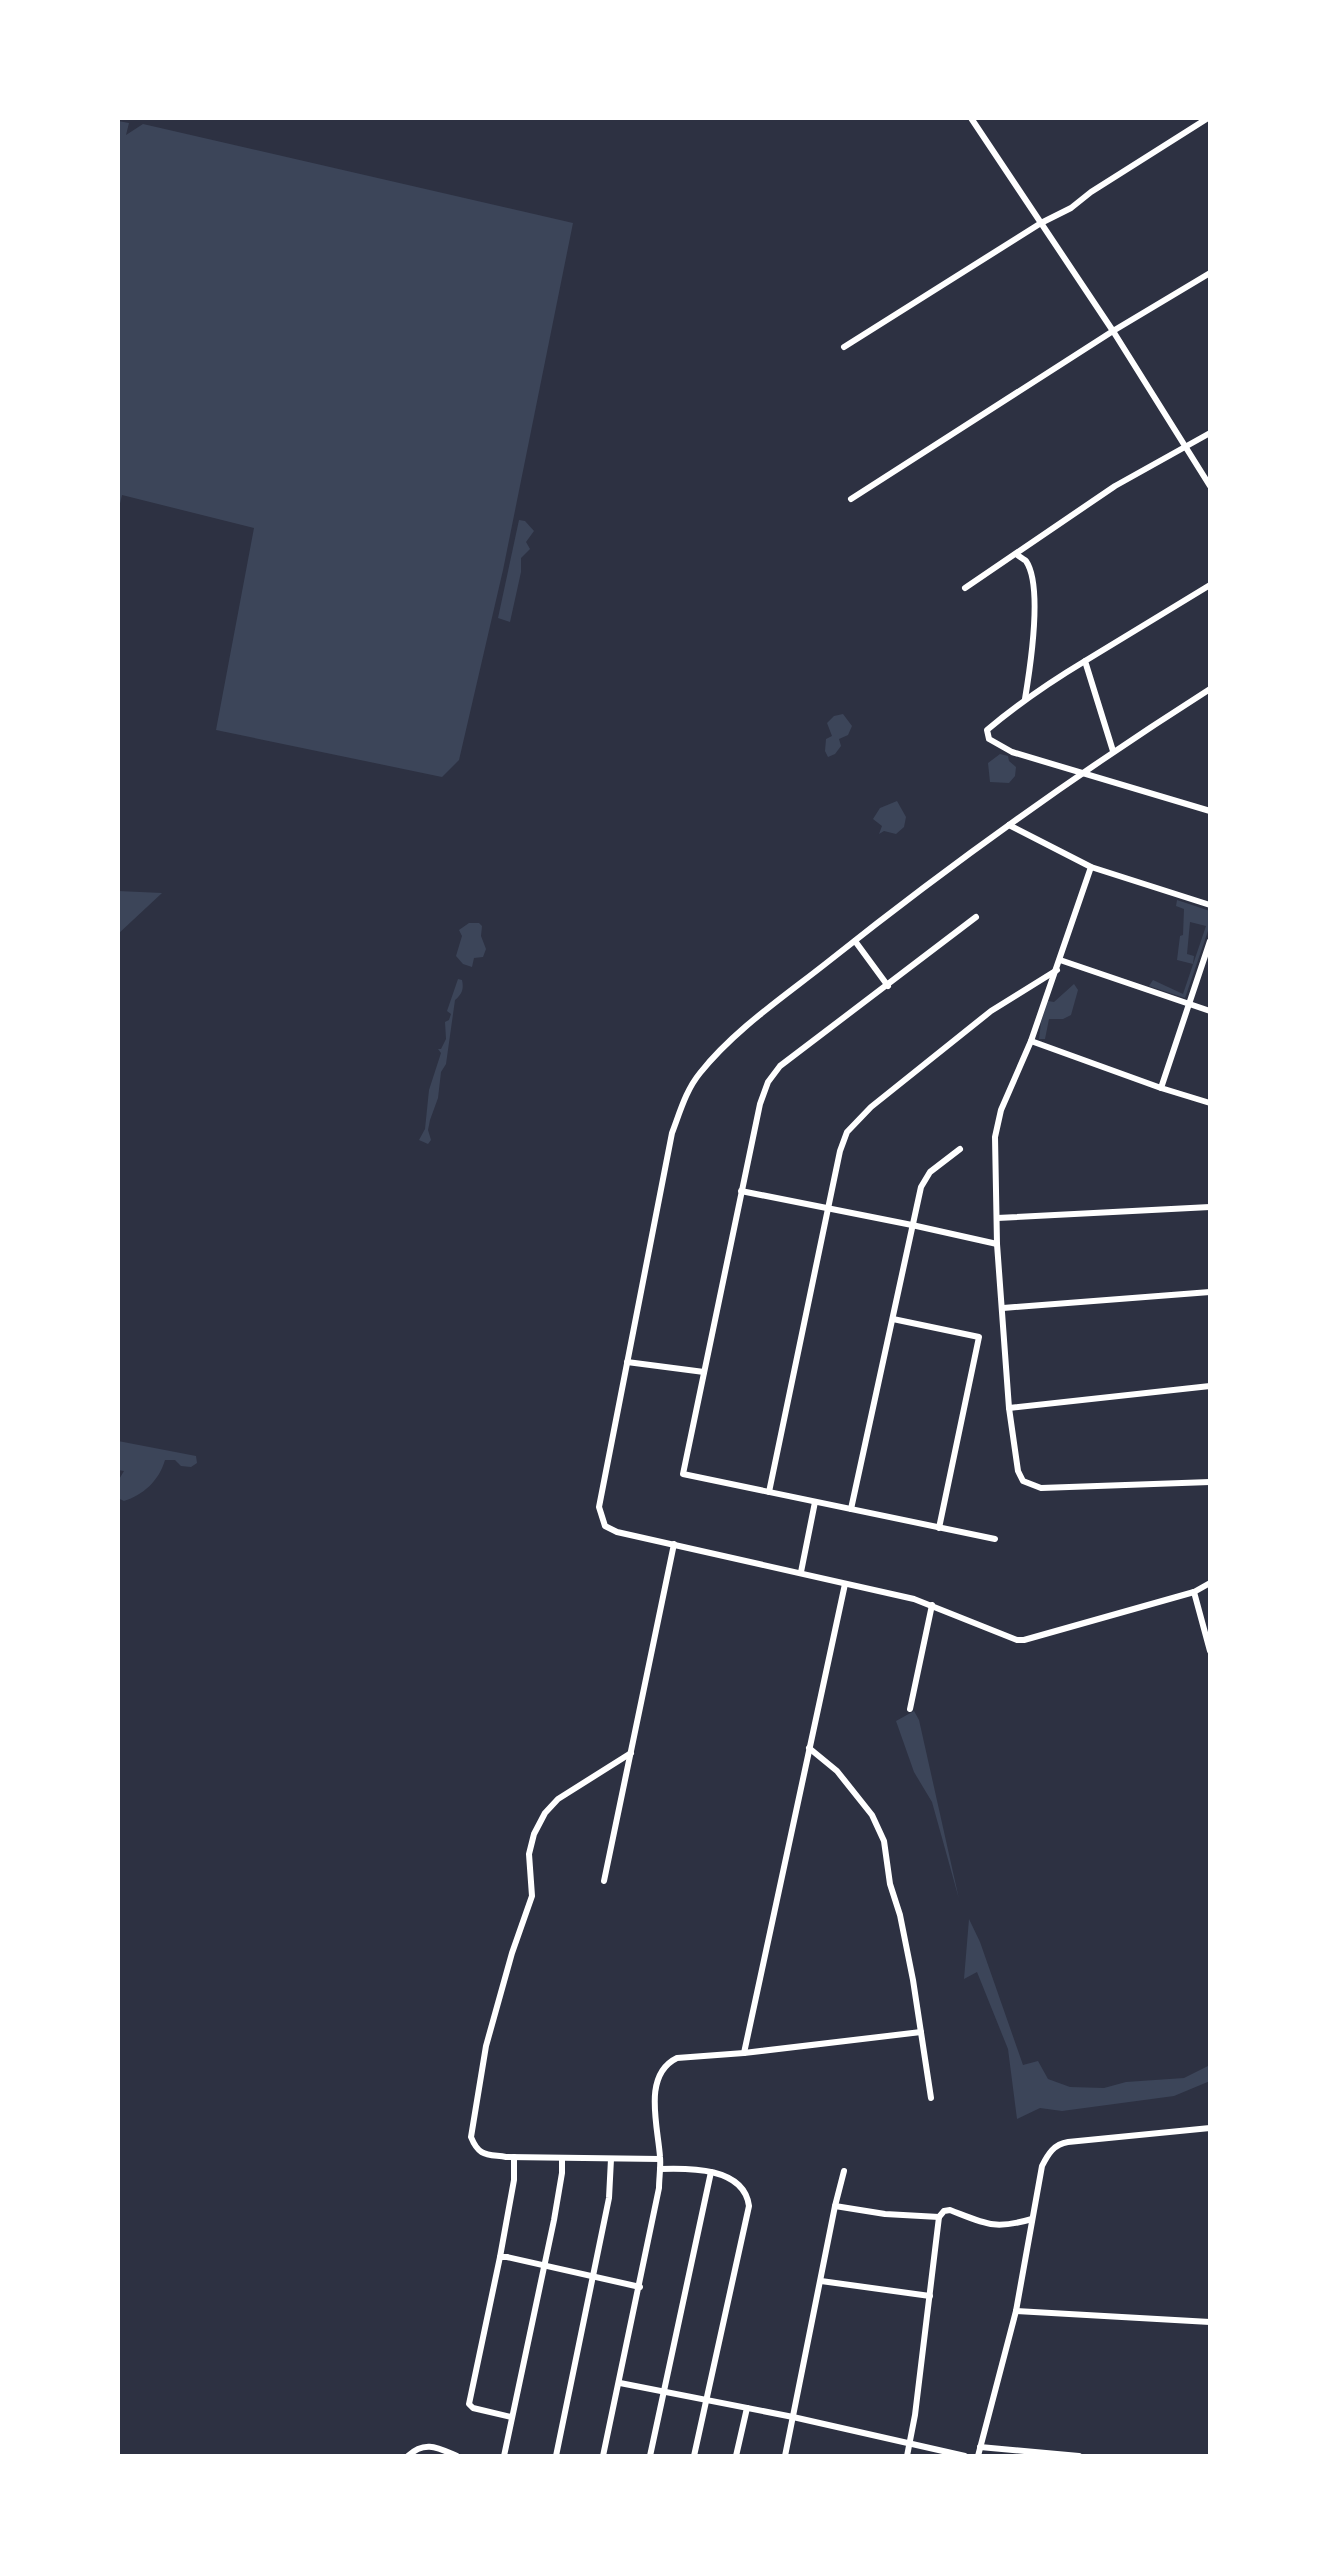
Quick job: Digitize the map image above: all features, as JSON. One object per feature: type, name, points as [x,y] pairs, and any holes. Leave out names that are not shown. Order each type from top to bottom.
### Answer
[{"type":"street","points":[[971,118],[1113,331],[1210,486]]},
{"type":"street","points":[[844,347],[1041,223],[1071,208],[1208,118]]},
{"type":"street","points":[[851,499],[1113,331],[1210,273]]},
{"type":"street","points":[[965,588],[1115,486],[1210,433]]},
{"type":"street","points":[[1016,554],[1026,560],[1032,582],[1032,654],[1025,699]]},
{"type":"street","points":[[1210,585],[1025,699],[987,730],[989,739],[1012,752],[1210,811]]},
{"type":"street","points":[[1085,661],[1113,751]]},
{"type":"street","points":[[1210,689],[1082,772],[855,941],[724,1045],[698,1075],[686,1094],[672,1133],[599,1507],[605,1526],[617,1532],[914,1599],[1010,1638],[1024,1640],[1194,1592],[1210,1583]]},
{"type":"street","points":[[1009,825],[1091,867],[1210,905]]},
{"type":"street","points":[[1091,867],[1031,1041],[1001,1110],[995,1137],[997,1244],[1009,1408],[1018,1471],[1023,1481],[1041,1488],[1210,1482]]},
{"type":"street","points":[[976,917],[773,1073],[763,1093],[741,1191],[683,1474],[995,1539]]},
{"type":"street","points":[[855,941],[888,986]]},
{"type":"street","points":[[1161,1088],[1210,941]]},
{"type":"street","points":[[1060,960],[1210,1011]]},
{"type":"street","points":[[769,1492],[843,1141],[854,1123],[991,1011],[1057,970]]},
{"type":"street","points":[[1031,1041],[1210,1103]]},
{"type":"street","points":[[851,1509],[921,1187],[937,1165],[960,1149]]},
{"type":"street","points":[[741,1191],[997,1244]]},
{"type":"street","points":[[997,1218],[1210,1207]]},
{"type":"street","points":[[1003,1308],[1210,1292]]},
{"type":"street","points":[[893,1319],[979,1337],[939,1528]]},
{"type":"street","points":[[627,1362],[704,1372]]},
{"type":"street","points":[[1009,1408],[1210,1386]]},
{"type":"street","points":[[801,1572],[815,1502]]},
{"type":"street","points":[[604,1881],[674,1544]]},
{"type":"street","points":[[744,2053],[845,1584]]},
{"type":"street","points":[[1194,1592],[1210,1651]]},
{"type":"street","points":[[910,1709],[932,1605]]},
{"type":"street","points":[[809,1748],[837,1771],[872,1815],[884,1841],[890,1884],[900,1915],[931,2098]]},
{"type":"street","points":[[631,1753],[558,1799],[545,1813],[534,1834],[529,1854],[532,1896],[512,1953],[486,2046],[471,2137],[474,2147],[481,2154],[660,2159]]},
{"type":"street","points":[[603,2456],[659,2188],[660,2159],[654,2102],[659,2077],[668,2063],[677,2058],[921,2032]]},
{"type":"street","points":[[978,2456],[1016,2311],[1042,2166],[1048,2154],[1061,2143],[1210,2128]]},
{"type":"street","points":[[511,2417],[479,2410],[469,2404],[500,2257],[514,2180],[514,2157]]},
{"type":"street","points":[[504,2456],[545,2266],[562,2158]]},
{"type":"street","points":[[556,2456],[609,2198],[611,2159]]},
{"type":"street","points":[[660,2169],[693,2168],[711,2172],[735,2182],[745,2192],[749,2206],[694,2456]]},
{"type":"street","points":[[785,2456],[844,2171]]},
{"type":"street","points":[[650,2456],[711,2172]]},
{"type":"street","points":[[835,2206],[885,2214],[939,2217]]},
{"type":"street","points":[[907,2456],[939,2217],[950,2210],[992,2226],[1012,2225],[1032,2219]]},
{"type":"street","points":[[500,2257],[640,2287]]},
{"type":"street","points":[[821,2281],[930,2296]]},
{"type":"street","points":[[1016,2311],[1210,2322]]},
{"type":"street","points":[[620,2383],[793,2417],[965,2456]]},
{"type":"street","points":[[736,2456],[747,2408]]},
{"type":"street","points":[[408,2456],[415,2449],[425,2446],[435,2446],[457,2456]]},
{"type":"street","points":[[980,2447],[1079,2456]]},
{"type":"shaded area","points":[[118,121],[129,123],[126,135],[143,124],[573,223],[503,570],[459,760],[442,777],[216,730],[254,528],[122,495],[118,512]]},
{"type":"shaded area","points":[[519,520],[525,521],[534,531],[526,542],[530,549],[521,558],[510,622],[498,618]]},
{"type":"shaded area","points":[[843,714],[852,726],[848,735],[839,739],[841,746],[835,754],[828,757],[826,739],[832,736],[827,723],[834,716]]},
{"type":"shaded area","points":[[1000,754],[1008,756],[1016,767],[1015,776],[1009,783],[990,782],[988,763]]},
{"type":"shaded area","points":[[897,801],[906,817],[904,827],[896,834],[884,831],[879,834],[882,826],[873,819],[880,808]]},
{"type":"shaded area","points":[[118,891],[162,893],[118,934]]},
{"type":"shaded area","points":[[1177,900],[1210,911],[1210,925],[1185,998],[1149,986],[1153,980],[1183,994],[1206,926],[1190,922],[1187,954],[1194,956],[1193,964],[1177,960],[1180,936],[1183,935],[1184,909],[1176,906]]},
{"type":"shaded area","points":[[469,923],[482,926],[481,936],[486,949],[483,957],[474,958],[472,967],[463,964],[456,956],[462,936],[459,930]]},
{"type":"shaded area","points":[[458,979],[462,980],[463,989],[455,1000],[446,1064],[441,1072],[438,1098],[430,1120],[428,1130],[431,1140],[428,1144],[419,1140],[425,1129],[429,1090],[441,1053],[438,1049],[446,1039],[445,1022],[451,1014],[447,1011]]},
{"type":"shaded area","points":[[1074,984],[1078,990],[1071,1015],[1063,1019],[1049,1019],[1045,1039],[1039,1039],[1048,1001],[1054,1002]]},
{"type":"shaded area","points":[[118,1441],[196,1456],[197,1463],[191,1467],[181,1466],[175,1460],[165,1460],[149,1486],[124,1501],[118,1498],[118,1481],[124,1471],[118,1470]]},
{"type":"shaded area","points":[[914,1711],[919,1720],[959,1899],[932,1802],[914,1772],[896,1721]]},
{"type":"shaded area","points":[[969,1919],[1023,2065],[1038,2061],[1048,2079],[1070,2087],[1104,2088],[1126,2082],[1184,2078],[1210,2065],[1210,2081],[1174,2096],[1062,2111],[1040,2108],[1017,2119],[1008,2049],[977,1972],[964,1979]]}]
